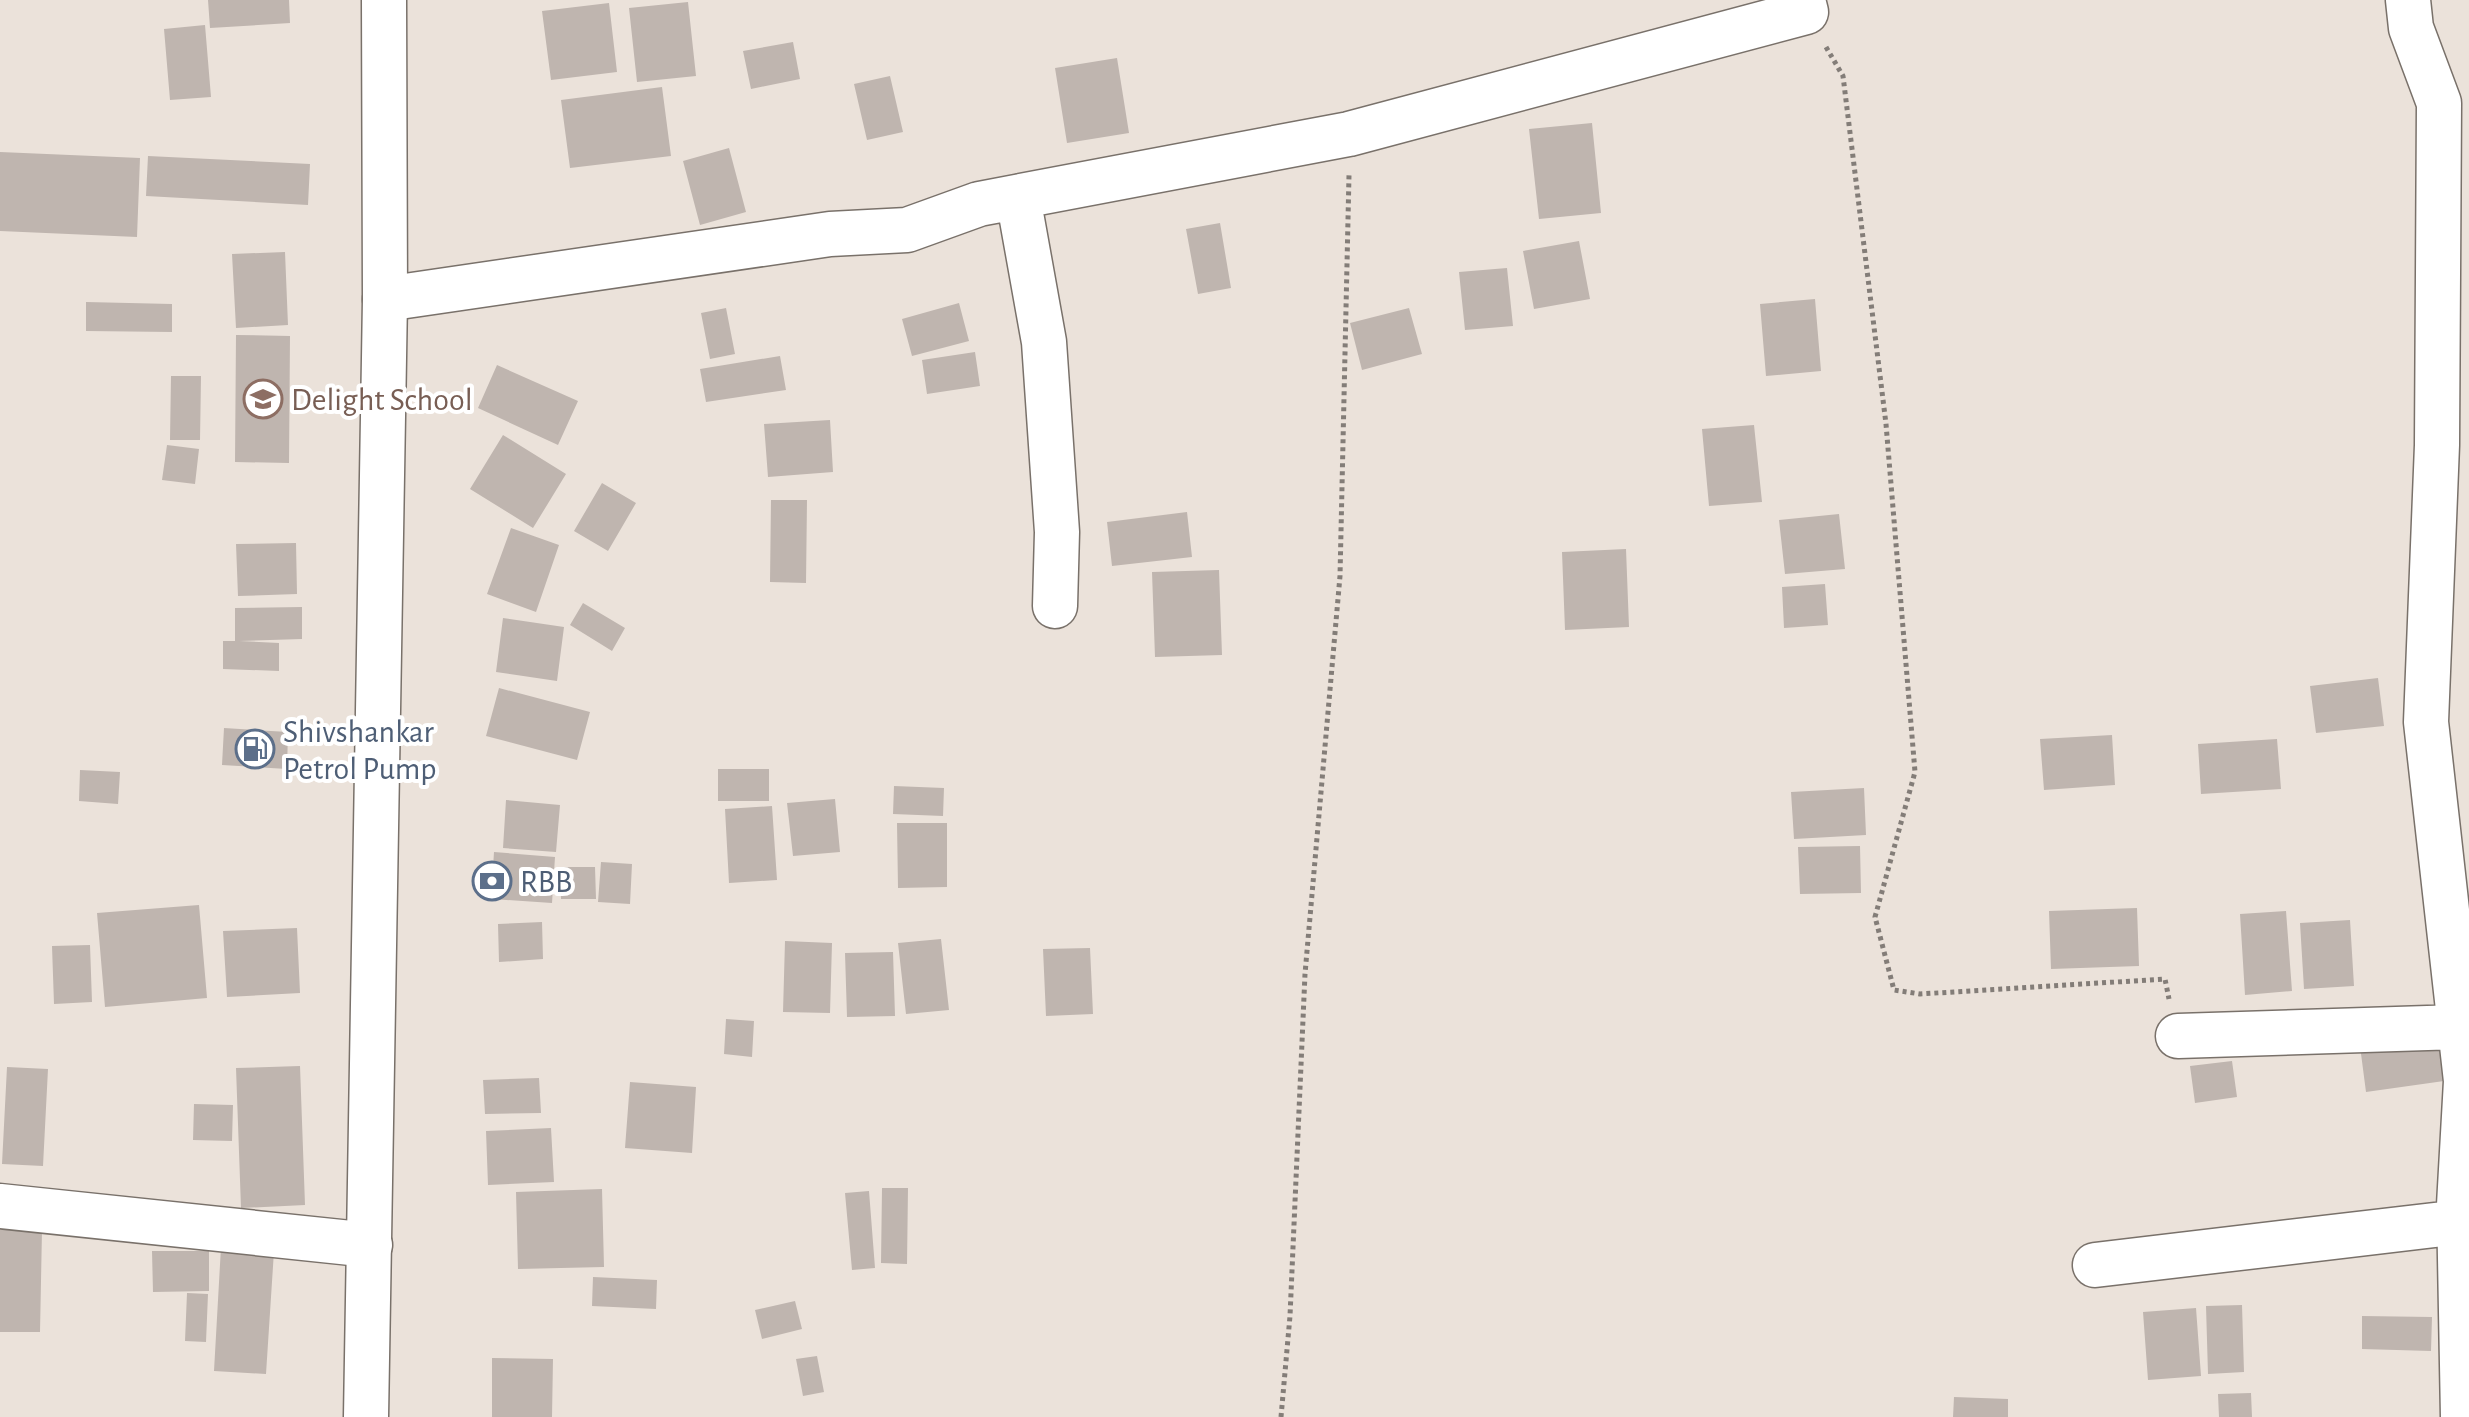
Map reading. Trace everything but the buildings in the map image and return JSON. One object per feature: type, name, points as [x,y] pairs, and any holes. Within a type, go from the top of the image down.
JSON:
[{"type":"street","points":[[366,1417],[385,299],[384,0]]},
{"type":"street","points":[[2408,0],[2411,28],[2439,103],[2437,445],[2426,722],[2467,1080],[2463,1210],[2463,1417]]},
{"type":"street","points":[[385,299],[830,234],[907,230],[979,204],[1349,134],[1804,6]]},
{"type":"street","points":[[1018,197],[1044,342],[1057,532],[1055,606]]},
{"type":"street","points":[[2178,1036],[2459,1027]]},
{"type":"street","points":[[0,1206],[370,1245]]},
{"type":"street","points":[[2095,1265],[2463,1210]]},
{"type":"path","points":[[1804,6],[1843,76],[1886,424],[1915,772],[1875,917],[1894,990],[1920,994],[2165,979],[2178,1036]]},
{"type":"path","points":[[1281,1417],[1290,1316],[1305,974],[1340,576],[1349,134]]},
{"type":"place","name":"Delight School","points":[[263,399]]},
{"type":"place","name":"Shivshankar Petrol Pump","points":[[255,749]]},
{"type":"place","name":"RBB","points":[[492,881]]}]
